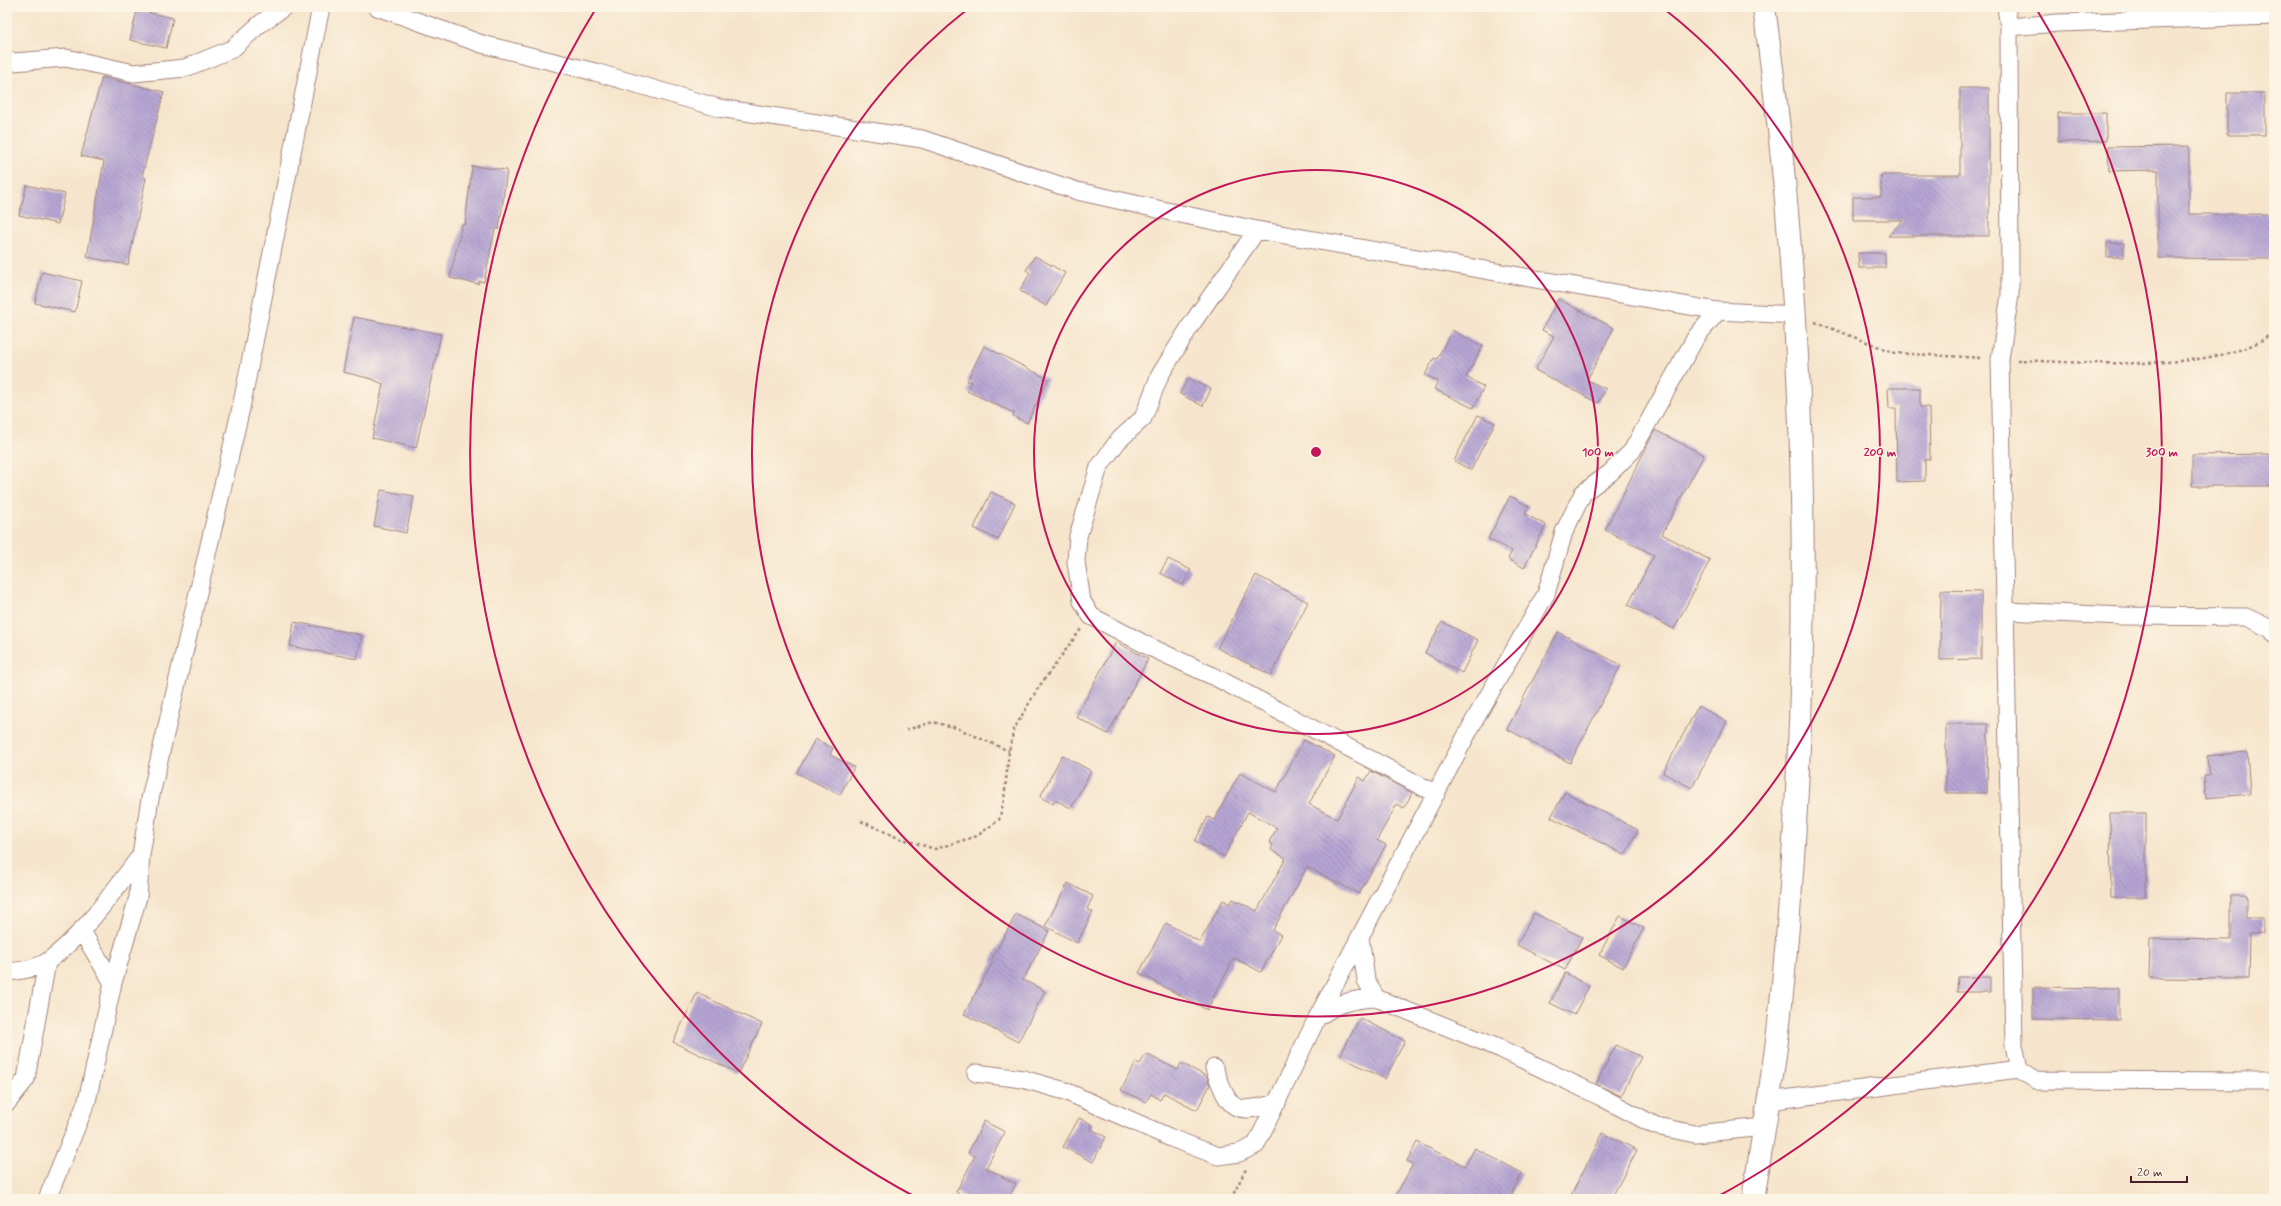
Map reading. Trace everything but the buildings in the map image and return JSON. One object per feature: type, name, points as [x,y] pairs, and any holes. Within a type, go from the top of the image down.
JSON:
[{"type":"main road","points":[[1753,1199],[1778,1034],[1788,925],[1803,673],[1803,554],[1796,315],[1781,138],[1764,7]]},
{"type":"street","points":[[7,60],[13,62],[66,58],[134,73],[185,68],[232,49],[260,24],[284,7]]},
{"type":"street","points":[[47,1199],[87,1101],[113,983],[138,897],[141,855],[150,799],[241,408],[321,7]]},
{"type":"street","points":[[377,7],[482,44],[595,72],[719,108],[922,138],[1077,191],[1257,230],[1718,311],[1796,315]]},
{"type":"street","points":[[2006,7],[2009,27],[2010,295],[2000,360],[2014,1045],[2019,1069]]},
{"type":"street","points":[[2009,27],[2058,23],[2274,16]]},
{"type":"street","points":[[1257,230],[1191,325],[1160,375],[1143,418],[1118,441],[1099,467],[1078,536],[1076,562],[1082,600],[1091,616],[1217,678],[1436,794]]},
{"type":"street","points":[[976,1073],[1023,1079],[1065,1091],[1171,1138],[1218,1156],[1239,1153],[1256,1145],[1317,1018],[1436,794],[1546,594],[1564,532],[1583,493],[1610,473],[1632,451],[1696,337],[1718,311]]},
{"type":"street","points":[[2005,611],[2124,616],[2246,617],[2271,629],[2274,633]]},
{"type":"street","points":[[7,972],[17,971],[47,962],[81,930],[141,855]]},
{"type":"street","points":[[81,930],[113,983]]},
{"type":"street","points":[[1360,937],[1366,980],[1376,998]]},
{"type":"street","points":[[7,1102],[26,1079],[47,962]]},
{"type":"street","points":[[1317,1018],[1334,1006],[1355,999],[1376,998],[1502,1049],[1601,1097],[1656,1126],[1695,1134],[1764,1127]]},
{"type":"street","points":[[1214,1068],[1232,1106],[1241,1109],[1255,1109],[1277,1103]]},
{"type":"street","points":[[1768,1101],[2019,1069],[2036,1080],[2274,1081]]},
{"type":"path","points":[[1796,315],[1895,353],[2000,360],[2122,363],[2215,356],[2258,342],[2274,331]]},
{"type":"path","points":[[861,821],[896,837],[935,849],[977,836],[999,820],[1004,800],[1008,752],[1014,730],[1038,688],[1091,616]]},
{"type":"path","points":[[906,730],[933,722],[956,728],[1008,752]]},
{"type":"path","points":[[1231,1199],[1241,1183],[1256,1145]]}]
